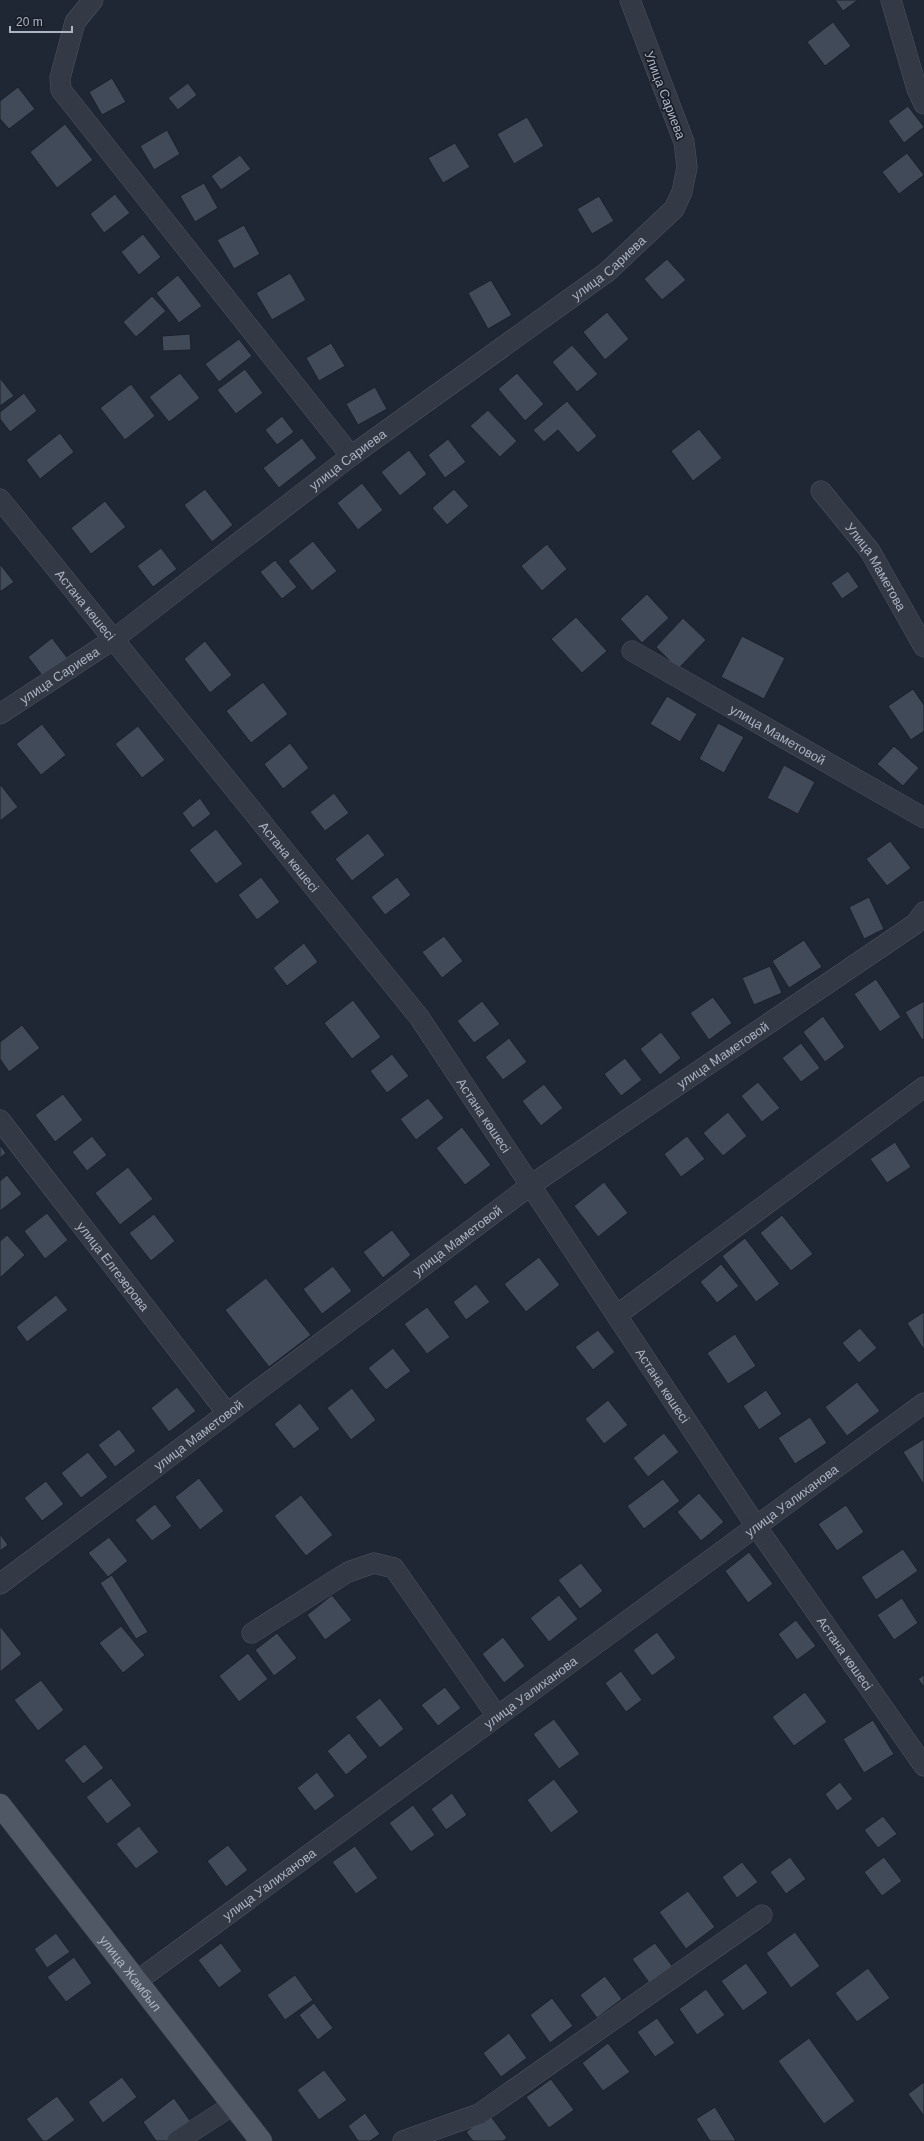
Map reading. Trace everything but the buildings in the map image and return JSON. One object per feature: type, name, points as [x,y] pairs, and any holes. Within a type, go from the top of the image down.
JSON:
[{"type":"main road","name":"улица Жамбыл","points":[[0,1805],[261,2141]]},
{"type":"street","points":[[93,0],[75,22],[60,78],[61,90],[351,456]]},
{"type":"street","name":"Улица Сариева","points":[[630,0],[684,142],[687,167],[682,192]]},
{"type":"street","points":[[891,0],[917,89],[924,104]]},
{"type":"street","name":"улица Сариева","points":[[0,714],[114,639],[351,456],[607,272],[674,209],[682,192]]},
{"type":"street","name":"Улица Маметова","points":[[821,491],[870,551],[924,647]]},
{"type":"street","name":"Астана көшесі","points":[[0,499],[419,1016],[756,1526],[924,1766]]},
{"type":"street","name":"улица Маметовой","points":[[632,651],[924,818]]},
{"type":"street","name":"улица Маметовой","points":[[0,1584],[530,1185],[915,924],[924,912]]},
{"type":"street","points":[[617,1315],[924,1086]]},
{"type":"street","name":"улица Елгезерова","points":[[0,1120],[226,1413]]},
{"type":"street","name":"улица Уалиханова","points":[[137,1982],[924,1403]]},
{"type":"street","points":[[252,1633],[348,1572],[374,1563],[394,1568],[497,1716]]},
{"type":"street","points":[[403,2141],[479,2114],[762,1915]]},
{"type":"street","points":[[177,2141],[233,2104]]}]
